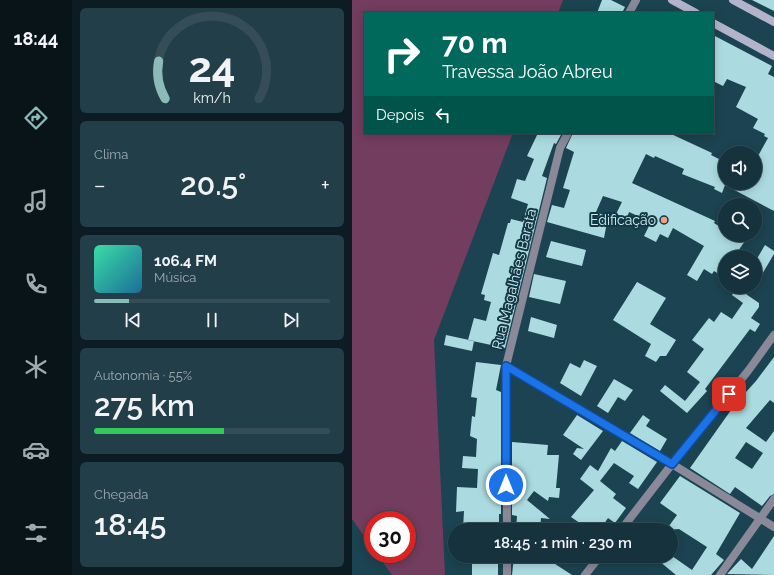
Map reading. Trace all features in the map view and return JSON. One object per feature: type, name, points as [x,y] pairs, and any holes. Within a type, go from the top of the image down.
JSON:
[{"type":"street","points":[[630,12],[636,0]]},
{"type":"street","points":[[672,0],[694,12]]},
{"type":"street","points":[[733,0],[774,22]]},
{"type":"street","points":[[714,23],[774,56]]},
{"type":"street","name":"Rua Magalhães Barata","points":[[507,523],[506,366],[560,148],[567,134]]},
{"type":"street","points":[[627,523],[672,464],[748,371],[774,335]]},
{"type":"street","points":[[506,366],[672,464],[774,528]]},
{"type":"street","points":[[720,575],[774,498]]},
{"type":"street","points":[[507,563],[507,575]]},
{"type":"street","points":[[585,575],[594,563]]},
{"type":"shaded area","points":[[352,0],[563,0],[558,12],[364,12],[364,134],[513,134],[434,340],[445,575],[392,575],[383,563],[416,563],[416,511],[364,511],[364,536],[352,519]]},
{"type":"building","points":[[602,0],[611,0],[625,7],[622,12],[597,12]]},
{"type":"building","points":[[752,0],[774,0],[774,11]]},
{"type":"building","points":[[714,36],[772,66],[768,74],[774,77],[774,211],[762,205],[762,198],[750,198],[734,190],[762,190],[762,149],[768,138],[764,136],[765,134],[753,128],[758,119],[736,107],[746,87],[727,79],[723,86],[714,82]]},
{"type":"building","points":[[538,134],[561,134],[556,144],[554,143],[542,176],[547,178],[505,348],[468,340],[474,318],[486,321],[491,302],[484,300],[485,295],[481,294],[493,253],[499,255],[508,223],[510,223],[511,219],[523,222],[528,204],[511,198],[517,179],[525,181],[534,159],[527,156]]},
{"type":"building","points":[[573,134],[671,134],[712,153],[711,155],[718,158],[718,190],[723,190],[722,193],[714,189],[715,187],[682,174],[684,169],[655,156],[654,158],[646,154],[632,183],[715,221],[714,223],[718,226],[718,242],[744,242],[739,250],[718,250],[718,274],[714,271],[712,274],[704,269],[697,281],[687,275],[704,246],[673,228],[668,238],[660,234],[656,242],[644,236],[651,222],[629,212],[627,218],[616,214],[622,202],[603,196],[596,212],[608,217],[604,238],[547,222],[552,205],[564,208],[570,190],[563,188],[574,152],[566,148]]},
{"type":"building","points":[[551,241],[586,250],[582,266],[546,257]]},
{"type":"building","points":[[765,245],[774,251],[774,254],[762,274],[762,250]]},
{"type":"building","points":[[534,274],[566,281],[560,304],[529,297]]},
{"type":"building","points":[[637,282],[666,298],[650,324],[676,340],[666,356],[660,356],[656,362],[645,356],[651,344],[613,320]]},
{"type":"building","points":[[746,294],[759,303],[759,307],[751,318],[760,324],[755,332],[750,329],[705,389],[707,391],[687,413],[660,391],[665,385],[685,401],[700,382],[687,372],[704,349],[692,340],[709,318],[714,322],[721,312],[732,319],[743,303],[732,295]]},
{"type":"building","points":[[531,317],[557,325],[554,338],[528,331]]},
{"type":"building","points":[[446,335],[474,341],[472,351],[444,345]]},
{"type":"building","points":[[774,357],[774,403],[770,400],[746,428],[766,442],[774,431],[774,494],[770,496],[762,506],[735,487],[730,494],[690,468],[736,403],[756,381]],"holes":[[[746,442],[763,453],[752,469],[735,458]]]},
{"type":"building","points":[[584,360],[597,366],[581,396],[560,383],[570,363],[580,368]]},
{"type":"building","points":[[476,362],[501,365],[496,390],[501,392],[501,514],[499,514],[499,523],[463,523],[464,511],[456,512],[457,487],[477,488],[478,469],[462,468],[463,456],[476,457],[477,439],[470,436],[472,416],[475,417],[477,398],[471,397]]},
{"type":"building","points":[[614,379],[633,390],[625,401],[618,397],[608,413],[597,406]]},
{"type":"building","points":[[577,415],[603,431],[581,460],[573,454],[577,448],[584,449],[563,435]]},
{"type":"building","points":[[643,415],[650,420],[646,426],[667,439],[660,451],[630,433]]},
{"type":"building","points":[[622,441],[657,462],[638,489],[629,483],[634,476],[614,463],[600,481],[616,494],[613,498],[626,508],[615,523],[608,518],[605,523],[580,523],[571,517],[594,490],[580,479],[590,465],[598,471],[611,448],[615,451]]},
{"type":"building","points":[[512,442],[548,445],[547,455],[559,455],[556,488],[560,488],[559,498],[549,497],[548,501],[534,491],[527,500],[550,519],[541,518],[541,523],[516,523],[517,516],[512,515]]},
{"type":"building","points":[[680,476],[740,513],[716,554],[724,560],[711,575],[676,575],[661,563],[678,563],[678,560],[692,570],[707,547],[678,529],[678,523],[671,523],[677,515],[660,503]]},
{"type":"building","points":[[774,536],[774,575],[727,574],[741,559],[752,569]]},
{"type":"building","points":[[472,563],[498,563],[498,575],[472,575]]},
{"type":"building","points":[[513,563],[554,563],[572,575],[512,575]]},
{"type":"place","name":"Edificação","points":[[664,220]]},
{"type":"route","points":[[506,485],[506,366],[672,464],[729,394]]}]
